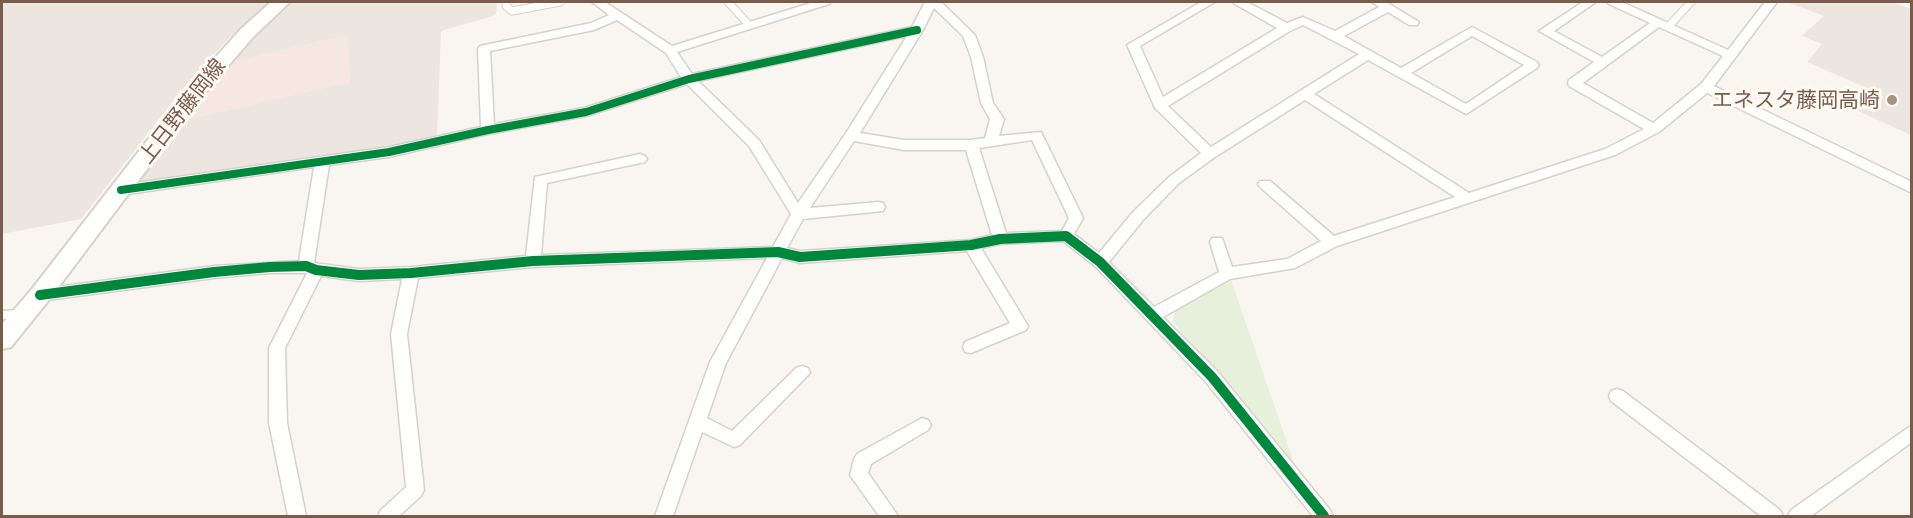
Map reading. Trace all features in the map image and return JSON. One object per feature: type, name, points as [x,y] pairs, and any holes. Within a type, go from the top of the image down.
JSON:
[{"type":"main road","name":"上日野藤岡線","points":[[2,340],[40,295],[167,127],[216,67],[247,33],[281,2]]},
{"type":"street","points":[[598,2],[670,50],[689,79],[754,143],[798,214]]},
{"type":"street","points":[[670,50],[819,2]]},
{"type":"street","points":[[664,516],[718,362],[798,214],[851,136],[933,2],[969,35],[977,57],[987,103],[997,119],[996,129],[990,142]]},
{"type":"street","points":[[1209,2],[1133,45],[1160,105],[1210,154]]},
{"type":"street","points":[[1239,2],[1286,28]]},
{"type":"street","points":[[1590,2],[1545,31],[1604,62]]},
{"type":"street","points":[[1612,2],[1731,55]]},
{"type":"street","points":[[1153,315],[1227,274],[1290,264],[1332,242],[1610,152],[1654,129],[1706,87],[1771,2]]},
{"type":"street","points":[[1335,36],[1383,4],[1413,22]]},
{"type":"street","points":[[488,130],[484,49],[594,26],[617,16]]},
{"type":"street","points":[[1160,105],[1286,28],[1303,21],[1368,54],[1466,110],[1533,64],[1472,32],[1402,73]]},
{"type":"street","points":[[1654,129],[1574,84],[1604,62],[1664,25]]},
{"type":"street","points":[[121,190],[389,152],[488,130],[586,112],[689,79],[917,30]]},
{"type":"street","points":[[1100,262],[1138,216],[1174,180],[1210,154],[1368,54]]},
{"type":"street","points":[[1706,87],[1911,188]]},
{"type":"street","points":[[1306,95],[1467,198]]},
{"type":"street","points":[[851,136],[904,145],[971,145],[1036,135],[1076,218],[1066,236]]},
{"type":"street","points":[[971,145],[1000,239]]},
{"type":"street","points":[[532,261],[540,180],[640,159]]},
{"type":"street","points":[[297,516],[278,423],[277,348],[311,268],[322,163]]},
{"type":"street","points":[[1266,184],[1332,242]]},
{"type":"street","points":[[798,214],[878,207]]},
{"type":"street","points":[[40,295],[214,272],[311,268],[359,275],[411,273],[532,261],[778,252],[800,257],[971,245],[1000,239],[1066,236],[1100,262],[1212,377],[1324,516]]},
{"type":"street","points":[[1217,242],[1227,274]]},
{"type":"street","points":[[971,245],[1020,326],[971,347]]},
{"type":"street","points":[[387,516],[415,490],[399,334],[411,273]]},
{"type":"street","points":[[697,421],[734,440],[802,373]]},
{"type":"street","points":[[1617,396],[1774,516]]},
{"type":"street","points":[[889,516],[859,475],[863,459],[922,425]]},
{"type":"street","points":[[1797,516],[1911,432]]},
{"type":"lane","points":[[506,2],[506,6],[512,11],[560,2]]},
{"type":"lane","points":[[728,2],[749,25]]},
{"type":"lane","points":[[1664,25],[1691,2]]},
{"type":"lane","points":[[2,315],[23,314]]},
{"type":"shaded area","points":[[2,2],[269,2],[227,40],[182,90],[81,219],[2,234]]},
{"type":"shaded area","points":[[294,2],[497,2],[496,15],[441,31],[437,137],[382,148],[137,183],[184,120],[350,82],[347,35],[231,62],[247,43]]},
{"type":"shaded area","points":[[1787,2],[1891,2],[1911,9],[1911,135],[1849,107],[1865,87],[1807,62],[1822,44],[1802,36],[1824,16]]},
{"type":"shaded area","points":[[347,35],[350,82],[184,120],[231,62]]},
{"type":"green space","points":[[1231,280],[1295,466],[1173,322],[1175,311]]},
{"type":"cycle path","points":[[121,190],[389,152],[488,130],[586,112],[689,79],[917,30]]},
{"type":"cycle path","points":[[40,295],[214,272],[270,267],[306,266],[316,270],[359,275],[411,273],[533,261],[778,252],[800,257],[971,245],[1000,239],[1066,236],[1100,262],[1212,377],[1324,516]]},
{"type":"place","name":"エネスタ藤岡高崎","points":[[1892,100]]}]
